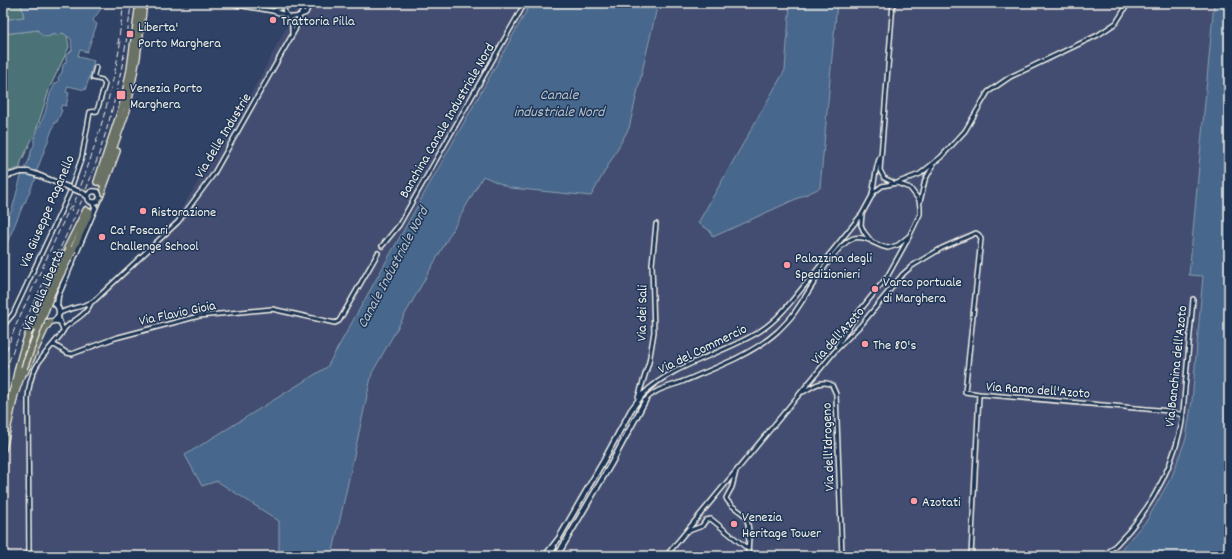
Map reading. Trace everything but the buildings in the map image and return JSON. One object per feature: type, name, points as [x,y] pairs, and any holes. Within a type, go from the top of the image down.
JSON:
[{"type":"highway","points":[[127,110],[99,183],[122,107],[130,70],[139,3]]},
{"type":"highway","points":[[99,199],[122,132],[137,57],[144,3]]},
{"type":"highway","points":[[47,303],[47,290],[72,235],[91,210]]},
{"type":"highway","name":"Via della Libertà","points":[[3,427],[22,368],[52,292],[71,249],[91,210]]},
{"type":"highway","points":[[17,383],[19,363],[25,343],[39,313]]},
{"type":"highway","points":[[17,383],[46,327],[52,321]]},
{"type":"highway","name":"Via della Libertà","points":[[3,449],[17,383]]},
{"type":"street","points":[[224,3],[273,11],[296,17],[300,15],[303,9],[300,4],[306,3]]},
{"type":"street","name":"Via delle Industrie","points":[[29,556],[28,388],[35,367],[63,330],[88,309],[91,303],[122,276],[178,222],[213,175],[296,27],[300,15],[306,12],[310,3]]},
{"type":"street","name":"Banchina Canale Industriale Nord","points":[[382,246],[399,225],[525,3]]},
{"type":"street","points":[[893,3],[880,170],[883,177],[888,181],[907,186],[913,191],[920,204]]},
{"type":"street","points":[[909,236],[898,246],[892,248],[881,246],[870,240],[866,235],[862,228],[862,214],[871,197],[877,190],[882,186],[896,183],[920,174],[933,165],[965,131],[988,92],[1010,77],[1098,35],[1116,23],[1126,7],[1126,3]]},
{"type":"street","points":[[273,11],[286,4]]},
{"type":"street","points":[[286,4],[284,10],[292,28],[291,36]]},
{"type":"street","name":"Via Giuseppe Paganello","points":[[3,326],[13,314],[69,194],[82,157],[90,112],[97,111],[104,84],[102,80],[93,78],[96,67]]},
{"type":"street","points":[[871,197],[878,162],[881,155]]},
{"type":"street","points":[[835,351],[852,322],[887,277],[918,219],[925,180],[933,165]]},
{"type":"street","points":[[3,177],[21,172],[28,172],[89,195]]},
{"type":"street","points":[[89,195],[92,191],[99,193],[99,199],[93,202],[91,210]]},
{"type":"street","points":[[89,195],[90,200],[93,202]]},
{"type":"street","name":"Via della Libertà","points":[[58,307],[58,296],[91,210],[99,199]]},
{"type":"street","name":"Via del Commercio","points":[[545,556],[559,538],[631,410],[643,394],[651,386],[668,375],[747,338],[770,323],[790,303],[862,214]]},
{"type":"street","name":"Via dei Sali","points":[[638,400],[649,362],[653,338],[652,259],[656,224]]},
{"type":"street","name":"Via dell'Azoto","points":[[666,556],[835,351],[861,324],[903,274],[912,266],[942,248],[976,233],[980,235],[981,239],[966,392],[980,394]]},
{"type":"street","name":"Via del Commercio","points":[[556,556],[578,522],[645,401],[658,390],[683,381],[744,354],[767,340],[793,315],[836,252],[854,238],[870,240]]},
{"type":"street","name":"Via Flavio Gioia","points":[[53,344],[67,353],[72,354],[115,338],[200,316],[272,309],[335,323],[339,321],[378,253]]},
{"type":"street","name":"Via della Libertà","points":[[47,303],[56,299],[58,296]]},
{"type":"street","name":"Via Banchina dell'Azoto","points":[[1104,556],[1126,536],[1142,515],[1152,499],[1170,463],[1177,440],[1182,415],[1193,300]]},
{"type":"street","points":[[60,322],[41,319],[39,313],[40,308],[47,303],[54,303],[65,311]]},
{"type":"street","name":"Via delle Industrie","points":[[58,315],[65,311],[91,303]]},
{"type":"street","points":[[58,307],[58,315],[63,330]]},
{"type":"street","points":[[52,321],[58,315]]},
{"type":"street","name":"Via dell'Idrogeno","points":[[801,393],[820,383],[832,385],[835,390],[842,556]]},
{"type":"street","name":"Via Ramo dell'Azoto","points":[[971,556],[980,394],[1169,411],[1182,415]]},
{"type":"street","points":[[737,469],[732,487],[726,498],[728,502],[746,519],[748,526],[748,556]]},
{"type":"street","points":[[685,533],[702,526],[706,520],[711,519],[748,549]]},
{"type":"street","points":[[549,556],[559,538]]},
{"type":"shaded area","points":[[299,3],[531,3],[327,367],[185,455],[217,481],[279,521],[279,556],[30,556],[29,394],[33,374],[41,360],[54,345],[98,301],[176,218],[257,83]]},
{"type":"shaded area","points":[[658,3],[790,3],[785,70],[698,223],[709,230],[820,188],[837,3],[1214,3],[1189,275],[1203,276],[1192,401],[1186,438],[1172,476],[1147,520],[1118,554],[1115,556],[332,556],[372,373],[483,176],[510,188],[629,128]]},
{"type":"shaded area","points":[[3,396],[26,403],[27,556],[3,556]]},
{"type":"green space","points":[[3,3],[21,3],[24,17],[3,20]]},
{"type":"green space","points":[[38,30],[51,36],[53,34],[57,35],[63,33],[67,35],[69,47],[50,87],[36,131],[21,162],[20,168],[3,173],[3,34]]},
{"type":"water","points":[[21,3],[34,3],[35,7],[64,3],[105,3],[93,20],[97,24],[87,52],[80,50],[78,55],[79,57],[94,61],[85,90],[68,86],[66,92],[69,93],[66,106],[62,105],[60,109],[62,110],[57,122],[55,122],[37,170],[35,181],[24,203],[4,250],[3,256],[3,227],[12,210],[21,176],[34,146],[34,139],[45,113],[50,94],[55,84],[59,81],[58,78],[62,72],[63,65],[66,62],[66,56],[72,50],[71,39],[63,33],[57,35],[53,34],[46,37],[38,30],[3,34],[3,20],[24,17]]},
{"type":"water","name":"Canale industriale Nord","points":[[531,3],[658,3],[629,128],[591,196],[510,188],[483,176],[372,373],[332,556],[279,556],[279,521],[217,481],[202,486],[185,455],[327,367]]},
{"type":"water","points":[[790,3],[837,3],[820,188],[713,237],[709,230],[698,223],[785,70]]},
{"type":"water","points":[[1214,3],[1229,3],[1229,556],[1115,556],[1147,520],[1172,476],[1186,438],[1192,401],[1203,276],[1189,275]]},
{"type":"tunnel","points":[[86,210],[97,182]]},
{"type":"tunnel","points":[[90,212],[101,183]]},
{"type":"railway","points":[[118,44],[124,3]]},
{"type":"railway","points":[[3,379],[18,337],[86,190],[104,138],[112,111],[124,58],[131,3]]},
{"type":"railway","points":[[71,211],[101,126],[121,39]]},
{"type":"railway","points":[[3,359],[16,325],[71,205]]},
{"type":"place","name":"Trattoria Pilla","points":[[273,20]]},
{"type":"place","name":"Liberta' Porto Marghera","points":[[130,34]]},
{"type":"place","name":"Venezia Porto Marghera","points":[[121,95]]},
{"type":"place","name":"Ristorazione","points":[[143,211]]},
{"type":"place","name":"Ca' Foscari Challenge School","points":[[102,237]]},
{"type":"place","name":"Palazzina degli Spedizionieri","points":[[787,265]]},
{"type":"place","name":"Varco portuale di Marghera","points":[[875,289]]},
{"type":"place","name":"The 80's","points":[[865,344]]},
{"type":"place","name":"Azotati","points":[[914,501]]},
{"type":"place","name":"Venezia Heritage Tower","points":[[734,524]]},
{"type":"water label","name":"Canale Industriale Nord","points":[[392,267]]}]
